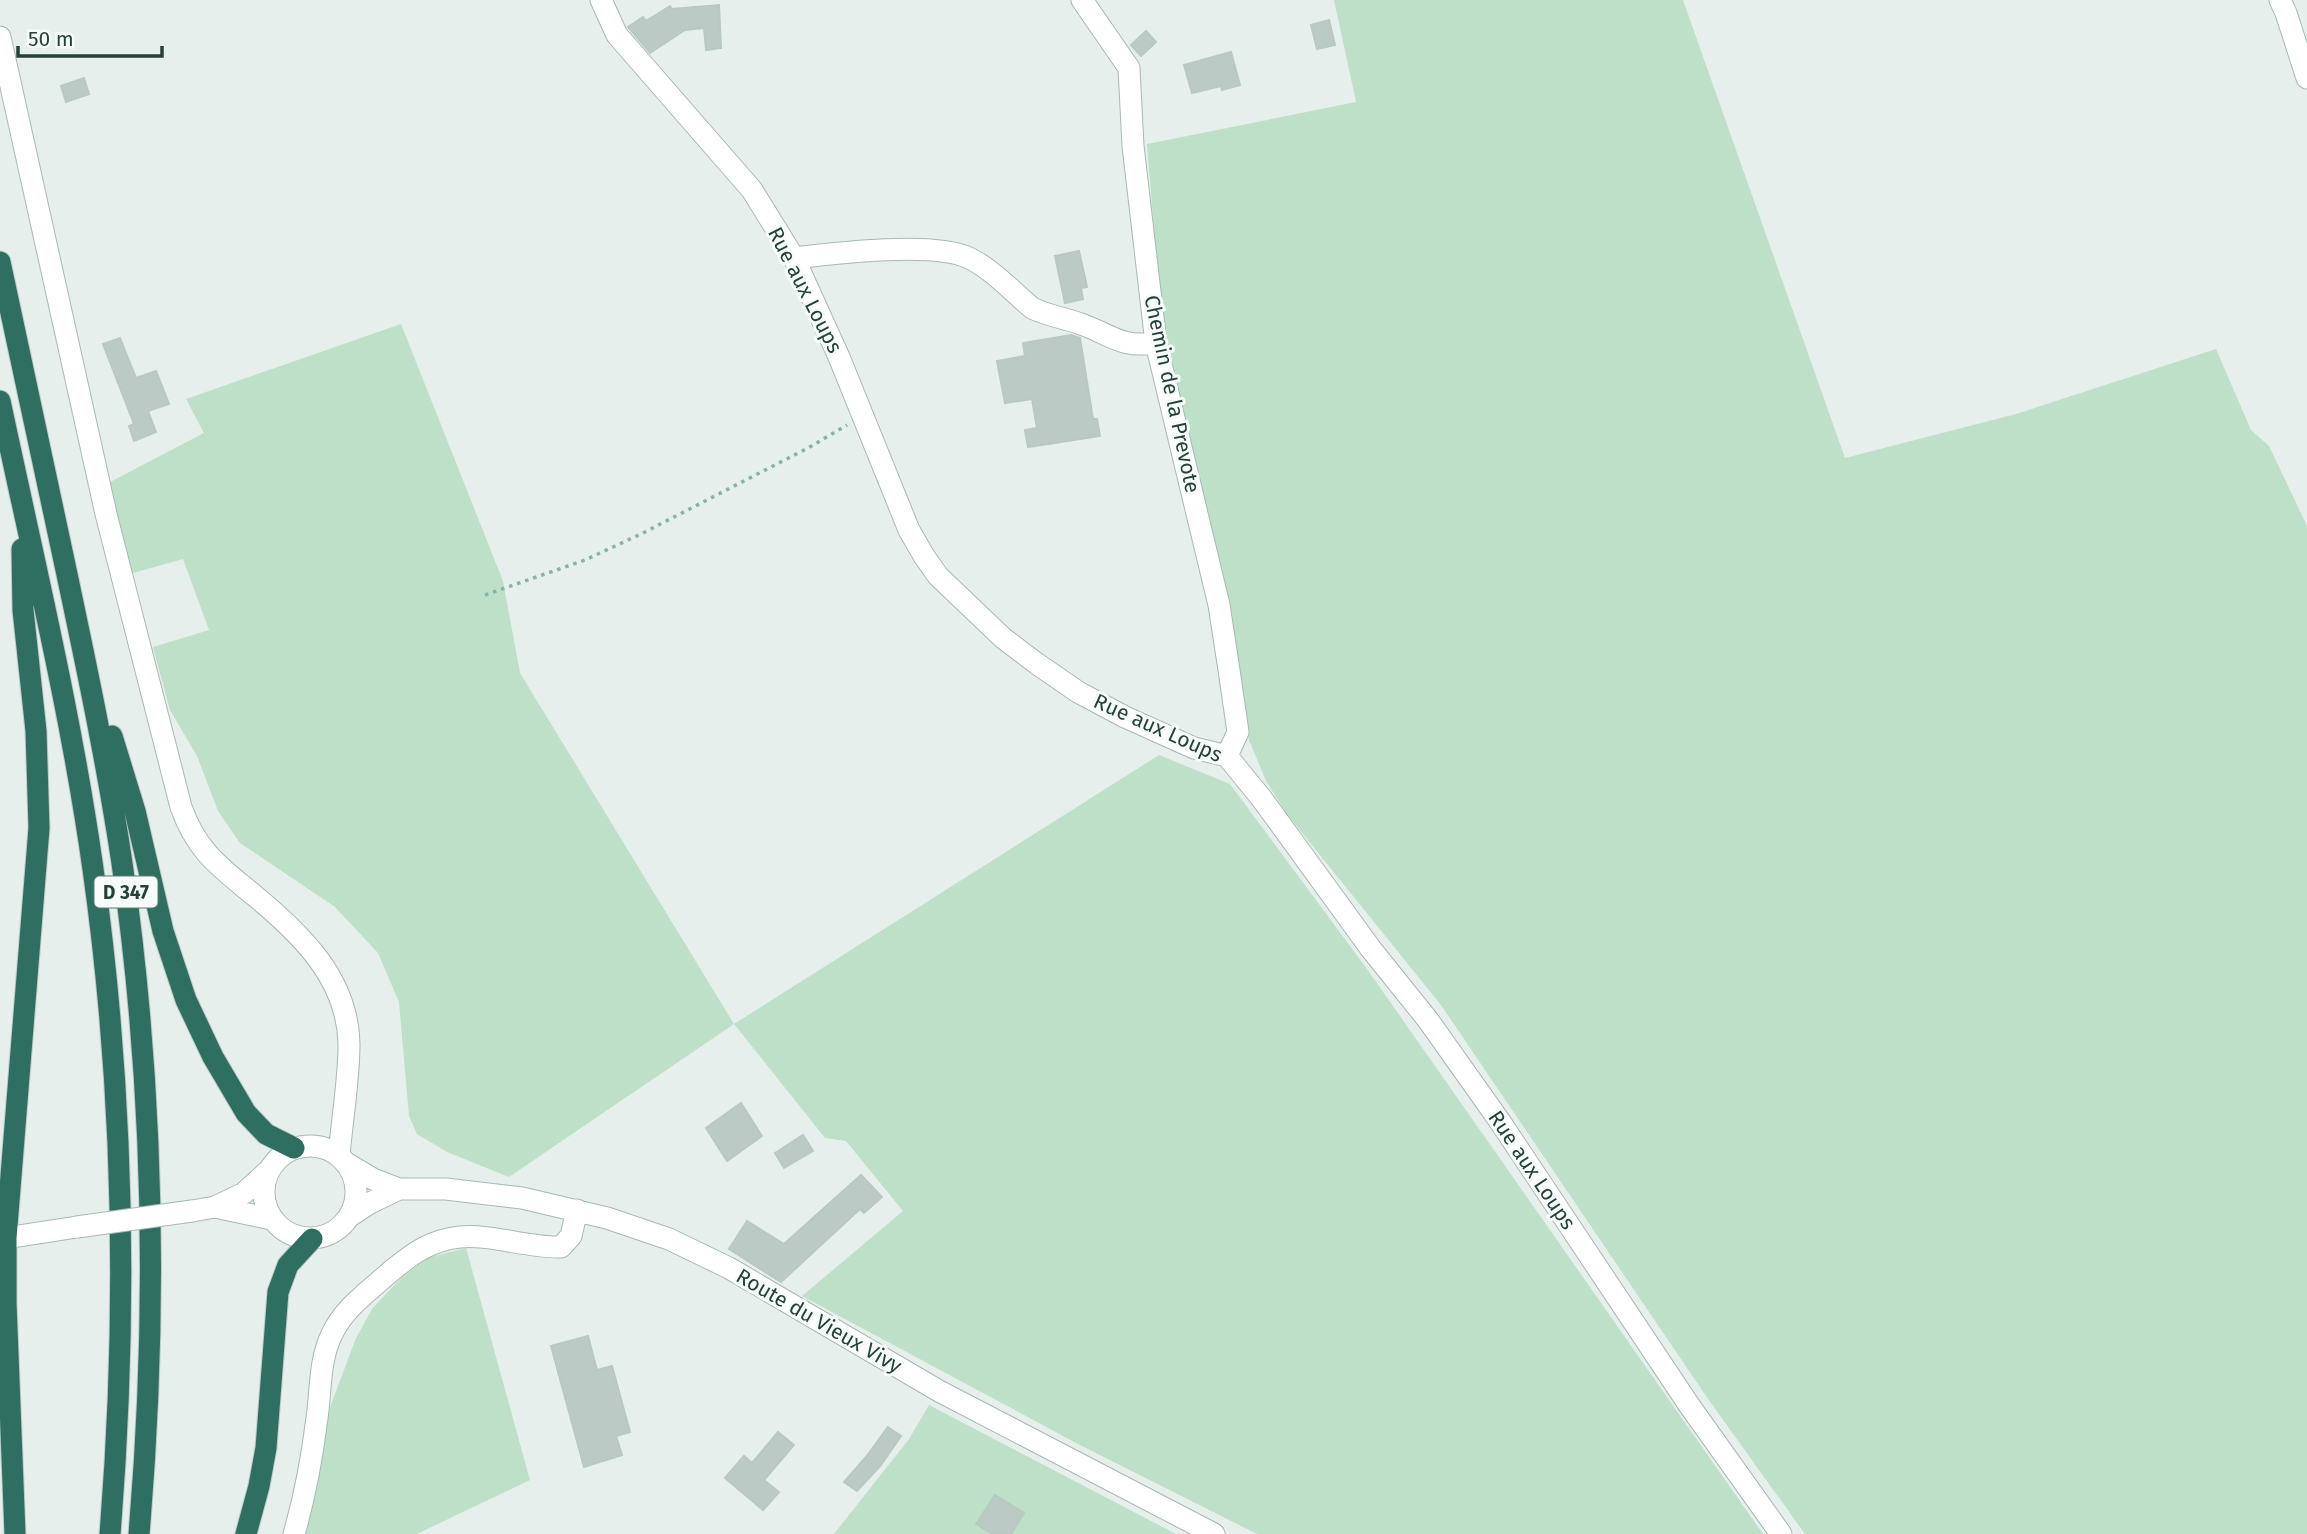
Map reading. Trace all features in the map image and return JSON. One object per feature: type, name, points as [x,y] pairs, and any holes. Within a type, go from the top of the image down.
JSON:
[{"type":"highway","name":"D 347","points":[[0,262],[99,729],[122,863],[141,1037],[149,1184],[148,1409],[139,1534]]},
{"type":"highway","name":"D 347","points":[[0,401],[82,794],[103,941],[117,1118],[122,1259],[119,1395],[110,1534]]},
{"type":"highway","points":[[15,1534],[3,1239],[39,828],[36,731],[23,610],[21,501]]},
{"type":"highway","points":[[79,634],[135,811],[163,931],[186,1000],[213,1057],[254,1124],[266,1134],[303,1147]]},
{"type":"highway","points":[[246,1534],[266,1448],[278,1292],[288,1265],[312,1239]]},
{"type":"street","name":"Rue aux Loups","points":[[601,0],[617,34],[752,190],[794,258],[816,303],[909,530],[939,576],[1003,638],[1078,692],[1194,748],[1227,756],[1452,1054],[1689,1405],[1780,1534]]},
{"type":"street","name":"Chemin de la Prevote","points":[[1082,0],[1129,68],[1141,221],[1156,343],[1219,606],[1238,732],[1227,756]]},
{"type":"street","points":[[2283,6],[2307,78]]},
{"type":"street","points":[[0,37],[106,514],[181,807],[189,830],[201,849],[300,935],[319,957],[331,978],[344,1013],[349,1040],[343,1103],[343,1159]]},
{"type":"street","points":[[794,258],[906,250],[934,249],[953,252],[971,259],[1032,308],[1043,313],[1081,324],[1127,344],[1156,343]]},
{"type":"street","points":[[215,1208],[244,1192],[268,1171],[279,1157],[303,1147],[343,1103]]},
{"type":"street","points":[[268,1171],[263,1187],[264,1203],[271,1219],[289,1234],[312,1239],[334,1232],[350,1216],[355,1203],[353,1175],[343,1159],[327,1149],[303,1147]]},
{"type":"street","name":"Route du Vieux Vivy","points":[[343,1159],[373,1179],[398,1189],[478,1192],[522,1198],[578,1210],[699,1252],[939,1391],[1213,1534]]},
{"type":"street","name":"Route du Vieux Vivy","points":[[350,1216],[398,1189]]},
{"type":"street","points":[[3,1239],[215,1208],[271,1219]]},
{"type":"street","points":[[294,1534],[310,1468],[324,1359],[331,1335],[342,1317],[358,1299],[419,1249],[439,1240],[463,1237],[561,1247],[571,1236],[578,1210]]},
{"type":"path","points":[[485,595],[585,560],[641,534],[808,448],[863,415]]},
{"type":"green space","points":[[1334,0],[1683,0],[1845,458],[2016,414],[2216,349],[2251,430],[2269,446],[2307,526],[2307,1534],[1805,1534],[1706,1396],[1441,1005],[1286,813],[1266,781],[1249,740],[1228,601],[1161,319],[1147,144],[1356,102]]},
{"type":"green space","points":[[401,324],[503,581],[520,673],[734,1024],[509,1177],[447,1152],[417,1134],[409,1116],[399,1002],[378,953],[335,907],[240,843],[218,811],[197,756],[170,710],[153,647],[209,630],[183,559],[126,575],[110,482],[204,433],[186,399]]},
{"type":"green space","points":[[1159,755],[1230,784],[1367,969],[1763,1534],[1257,1534],[1078,1444],[802,1296],[903,1211],[846,1141],[825,1138],[734,1024]]},
{"type":"green space","points":[[466,1248],[530,1480],[417,1534],[306,1534],[329,1410],[356,1338],[372,1309],[402,1277],[430,1257]]},
{"type":"green space","points":[[929,1405],[1176,1534],[834,1534],[909,1439]]},
{"type":"building","points":[[719,5],[721,48],[706,50],[704,28],[685,30],[650,53],[628,27],[643,17],[646,21],[670,6],[672,9]]},
{"type":"building","points":[[1329,20],[1335,45],[1317,49],[1311,25]]},
{"type":"building","points":[[1146,31],[1156,42],[1141,56],[1131,45]]},
{"type":"building","points":[[1231,52],[1240,85],[1222,90],[1221,86],[1192,93],[1184,65]]},
{"type":"building","points":[[84,78],[89,94],[66,102],[61,86]]},
{"type":"building","points":[[1079,251],[1087,287],[1081,288],[1083,299],[1065,303],[1055,256]]},
{"type":"building","points":[[1071,335],[1080,338],[1093,419],[1097,419],[1100,436],[1028,447],[1025,430],[1037,428],[1032,399],[1005,403],[997,361],[1025,356],[1023,343]]},
{"type":"building","points":[[120,338],[136,378],[156,371],[169,404],[148,411],[156,432],[134,441],[129,426],[134,424],[103,344]]},
{"type":"building","points":[[741,1103],[762,1136],[727,1161],[706,1128]]},
{"type":"building","points":[[803,1135],[813,1151],[784,1168],[775,1153]]},
{"type":"building","points":[[861,1175],[882,1197],[864,1213],[860,1209],[781,1282],[729,1249],[747,1221],[784,1244]]},
{"type":"building","points":[[588,1336],[597,1370],[612,1366],[630,1432],[616,1436],[622,1455],[584,1467],[551,1346]]},
{"type":"building","points":[[888,1427],[901,1436],[881,1465],[857,1491],[844,1482]]},
{"type":"building","points":[[778,1432],[794,1445],[764,1480],[779,1492],[763,1510],[725,1478],[744,1456],[752,1463]]},
{"type":"building","points":[[995,1495],[1024,1513],[1011,1534],[992,1534],[976,1524]]}]
